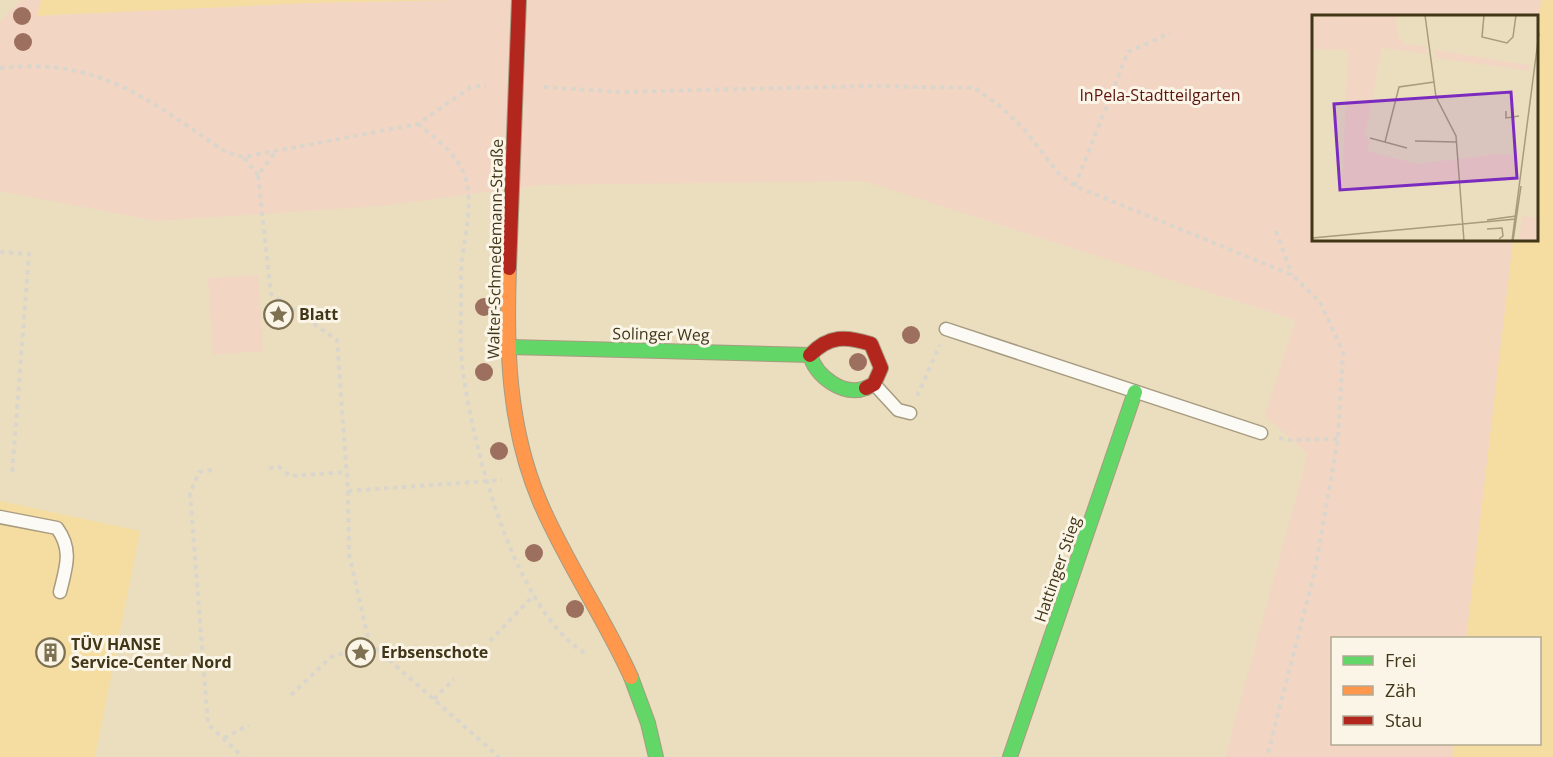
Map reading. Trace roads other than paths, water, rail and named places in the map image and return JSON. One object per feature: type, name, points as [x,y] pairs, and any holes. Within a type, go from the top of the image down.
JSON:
[{"type":"street","name":"Walter-Schmedemann-Straße","points":[[519,0],[507,315],[510,347],[508,364],[514,416],[531,477],[565,554],[634,684],[651,731],[656,757]]},
{"type":"street","points":[[839,338],[871,344],[880,360],[881,369],[874,384],[861,390],[842,387],[824,377],[811,364],[810,355],[824,340],[839,338]]},
{"type":"street","name":"Solinger Weg","points":[[510,347],[810,355]]},
{"type":"street","name":"Hattinger Stieg","points":[[1010,757],[1135,392]]},
{"type":"lane","points":[[946,329],[1261,433]]},
{"type":"lane","points":[[874,384],[898,410],[910,413]]},
{"type":"lane","points":[[0,517],[57,528],[66,541],[67,564],[60,592]]},
{"type":"place","name":"Blatt","points":[[278,314]]},
{"type":"place","name":"Erbsenschote","points":[[360,652]]},
{"type":"place","name":"TÜV HANSE Service-Center Nord","points":[[50,653]]},
{"type":"park label","name":"InPela-Stadtteilgarten","points":[[1160,95]]}]
